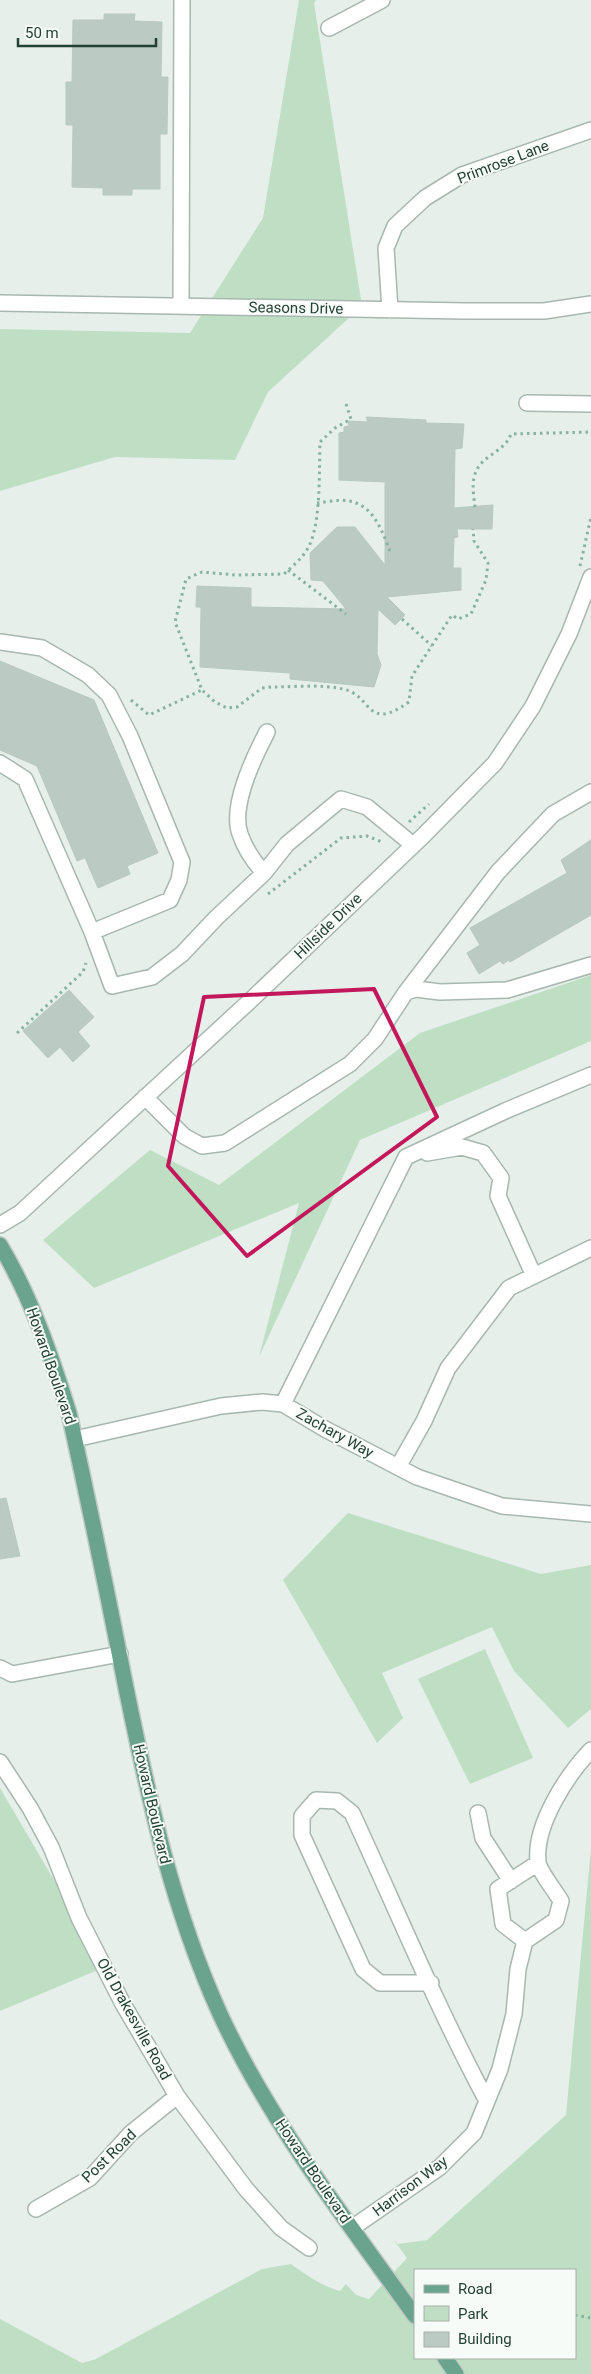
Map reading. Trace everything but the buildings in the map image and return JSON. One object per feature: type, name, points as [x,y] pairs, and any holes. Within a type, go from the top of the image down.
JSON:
[{"type":"main road","name":"Howard Boulevard","points":[[0,1245],[28,1299],[69,1412],[160,1845],[191,1944],[220,2014],[252,2077],[312,2175],[414,2315]]},
{"type":"main road","points":[[446,2359],[456,2374]]},
{"type":"street","points":[[182,0],[182,306]]},
{"type":"street","points":[[329,28],[382,0]]},
{"type":"street","name":"Primrose Lane","points":[[390,310],[386,248],[395,226],[424,198],[462,175],[591,130]]},
{"type":"street","name":"Seasons Drive","points":[[0,303],[544,311],[591,304]]},
{"type":"street","points":[[527,403],[591,404]]},
{"type":"street","name":"Hillside Drive","points":[[0,1226],[20,1213],[145,1097],[413,845],[495,763],[533,706],[569,634],[585,574]]},
{"type":"street","points":[[0,642],[42,648],[88,675],[109,695],[130,736],[182,862],[179,880],[170,900],[92,932]]},
{"type":"street","points":[[264,874],[253,860],[239,833],[237,805],[267,732]]},
{"type":"street","points":[[0,763],[25,779],[92,932],[112,986],[152,977],[182,954],[216,918],[264,874],[287,844],[341,799],[367,807],[413,845]]},
{"type":"street","points":[[145,1097],[184,1136],[202,1146],[225,1143],[350,1064],[375,1039],[406,992],[498,872],[553,814],[591,792]]},
{"type":"street","points":[[406,992],[416,989],[440,992],[507,990],[591,965]]},
{"type":"street","points":[[283,1404],[406,1157],[504,1111],[591,1075]]},
{"type":"street","points":[[406,1157],[462,1146],[483,1153],[501,1178],[498,1196],[534,1276]]},
{"type":"street","points":[[398,1467],[424,1421],[448,1368],[509,1288],[591,1248]]},
{"type":"street","name":"Zachary Way","points":[[75,1439],[221,1406],[262,1402],[283,1404],[325,1429],[417,1477],[502,1506],[591,1514]]},
{"type":"street","points":[[0,1668],[12,1674],[120,1654]]},
{"type":"street","points":[[538,1863],[498,1890],[502,1924],[525,1941],[556,1920],[561,1901],[538,1863],[540,1842],[550,1807],[575,1767],[591,1750]]},
{"type":"street","name":"Old Drakesville Road","points":[[0,1762],[30,1808],[51,1847],[79,1918],[123,2004],[177,2096],[246,2189],[281,2228],[309,2248]]},
{"type":"street","points":[[431,1983],[380,1984],[363,1969],[302,1835],[302,1816],[316,1800],[337,1802],[352,1813],[487,2101]]},
{"type":"street","points":[[478,1813],[483,1838],[511,1881]]},
{"type":"street","name":"Harrison Way","points":[[352,2228],[440,2166],[474,2133],[500,2069],[514,2014],[518,1968],[525,1941]]},
{"type":"street","name":"Post Road","points":[[36,2209],[90,2178],[131,2133],[177,2096]]},
{"type":"path","points":[[346,404],[351,419],[335,428],[320,442],[317,503],[311,542],[304,554],[284,574],[236,576],[202,572],[186,579],[176,622],[202,690],[215,702],[227,708],[237,707],[262,688],[338,688],[353,694],[368,710],[382,714],[392,712],[409,702],[412,676],[452,615],[458,619],[470,614],[486,580],[488,563],[474,541],[474,529]]},
{"type":"path","points":[[475,507],[474,479],[479,464],[508,442],[511,434],[591,432]]},
{"type":"path","points":[[317,503],[349,501],[369,512],[378,523],[391,554]]},
{"type":"path","points":[[585,574],[591,517]]},
{"type":"path","points":[[288,570],[346,614]]},
{"type":"path","points":[[402,619],[432,646]]},
{"type":"path","points":[[149,715],[202,690]]},
{"type":"path","points":[[397,832],[433,801]]},
{"type":"path","points":[[576,2315],[591,2318]]},
{"type":"highlighted area","points":[[374,989],[437,1117],[247,1256],[168,1166],[204,997]]},
{"type":"green space","points":[[299,0],[316,0],[314,3],[362,306],[268,392],[235,460],[115,457],[0,491],[0,329],[190,333],[263,218]]},
{"type":"green space","points":[[591,975],[591,1041],[360,1140],[259,1357],[299,1203],[94,1288],[43,1240],[150,1150],[219,1185],[420,1033]]},
{"type":"green space","points":[[348,1513],[541,1574],[591,1565],[591,1709],[568,1728],[514,1671],[492,1627],[382,1673],[403,1718],[377,1743],[283,1580]]},
{"type":"green space","points":[[485,1649],[533,1758],[470,1784],[418,1679]]},
{"type":"green space","points":[[0,1788],[105,1967],[0,2011]]},
{"type":"green space","points":[[591,1848],[591,2374],[0,2374],[0,2319],[82,2363],[96,2359],[262,2269],[291,2264],[327,2286],[340,2291],[346,2284],[356,2295],[369,2299],[407,2258],[393,2239],[398,2244],[427,2240],[566,2115]]}]
